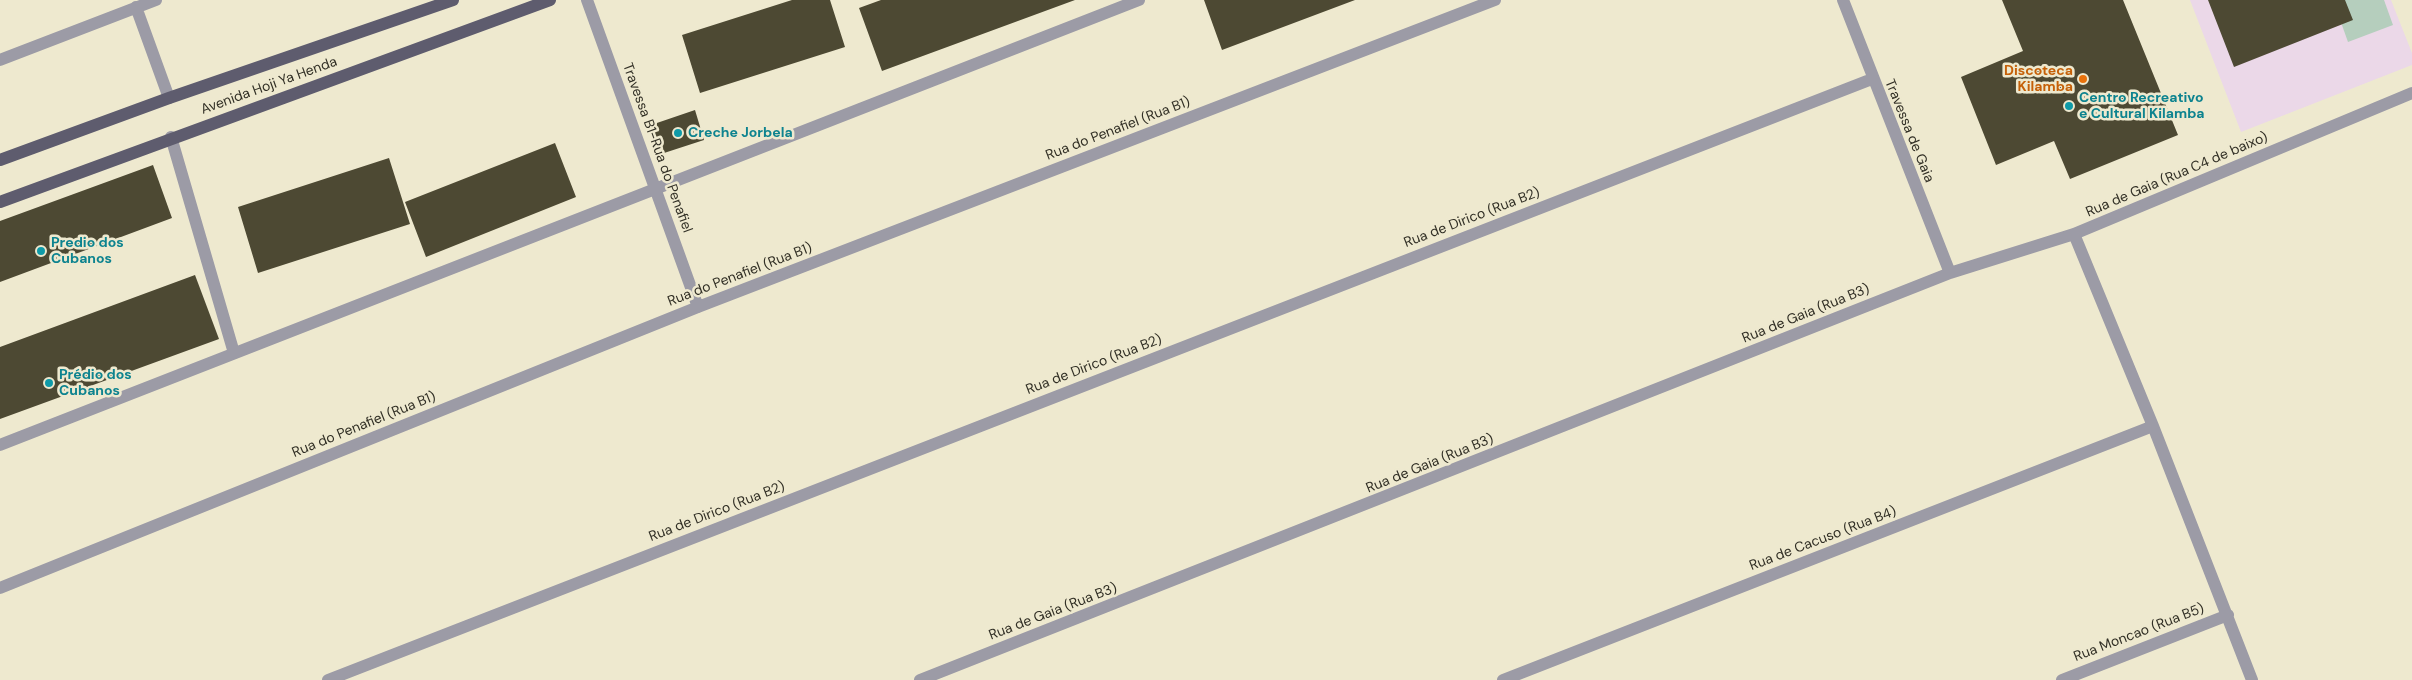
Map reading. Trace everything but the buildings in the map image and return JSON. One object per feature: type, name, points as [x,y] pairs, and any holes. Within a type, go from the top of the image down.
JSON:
[{"type":"main road","name":"Avenida Hoji Ya Henda","points":[[0,160],[169,98],[453,0]]},
{"type":"main road","name":"Avenida Hoji Ya Henda","points":[[0,202],[172,137],[550,0]]},
{"type":"street","points":[[0,60],[156,0]]},
{"type":"street","name":"Travessa B1-Rua do Penafiel","points":[[587,0],[698,307]]},
{"type":"street","points":[[0,445],[1139,0]]},
{"type":"street","name":"Rua do Penafiel (Rua B1)","points":[[0,588],[698,307],[1495,0]]},
{"type":"street","name":"Travessa de Gaia","points":[[1843,0],[1872,79],[1950,273]]},
{"type":"street","points":[[136,7],[169,98]]},
{"type":"street","name":"Rua de Dirico (Rua B2)","points":[[328,680],[1872,79]]},
{"type":"street","name":"Rua de Gaia (Rua C4 de baixo)","points":[[1950,273],[2074,234],[2412,93]]},
{"type":"street","points":[[172,137],[234,353]]},
{"type":"street","points":[[2074,234],[2153,426],[2252,680]]},
{"type":"street","name":"Rua de Gaia (Rua B3)","points":[[920,680],[1950,273]]},
{"type":"street","name":"Rua de Cacuso (Rua B4)","points":[[1503,680],[2153,426]]},
{"type":"street","name":"Rua Moncao (Rua B5)","points":[[2062,680],[2228,615]]},
{"type":"shaded area","points":[[2190,0],[2391,0],[2412,53],[2412,65],[2241,132]]},
{"type":"green space","points":[[2333,0],[2384,0],[2393,25],[2348,42]]},
{"type":"place","name":"Discoteca Kilamba","points":[[2083,79]]},
{"type":"place","name":"Centro Recreativo e Cultural Kilamba","points":[[2069,106]]},
{"type":"place","name":"Creche Jorbela","points":[[678,133]]},
{"type":"place","name":"Predio dos Cubanos","points":[[41,251]]},
{"type":"place","name":"Prédio dos Cubanos","points":[[49,383]]}]
